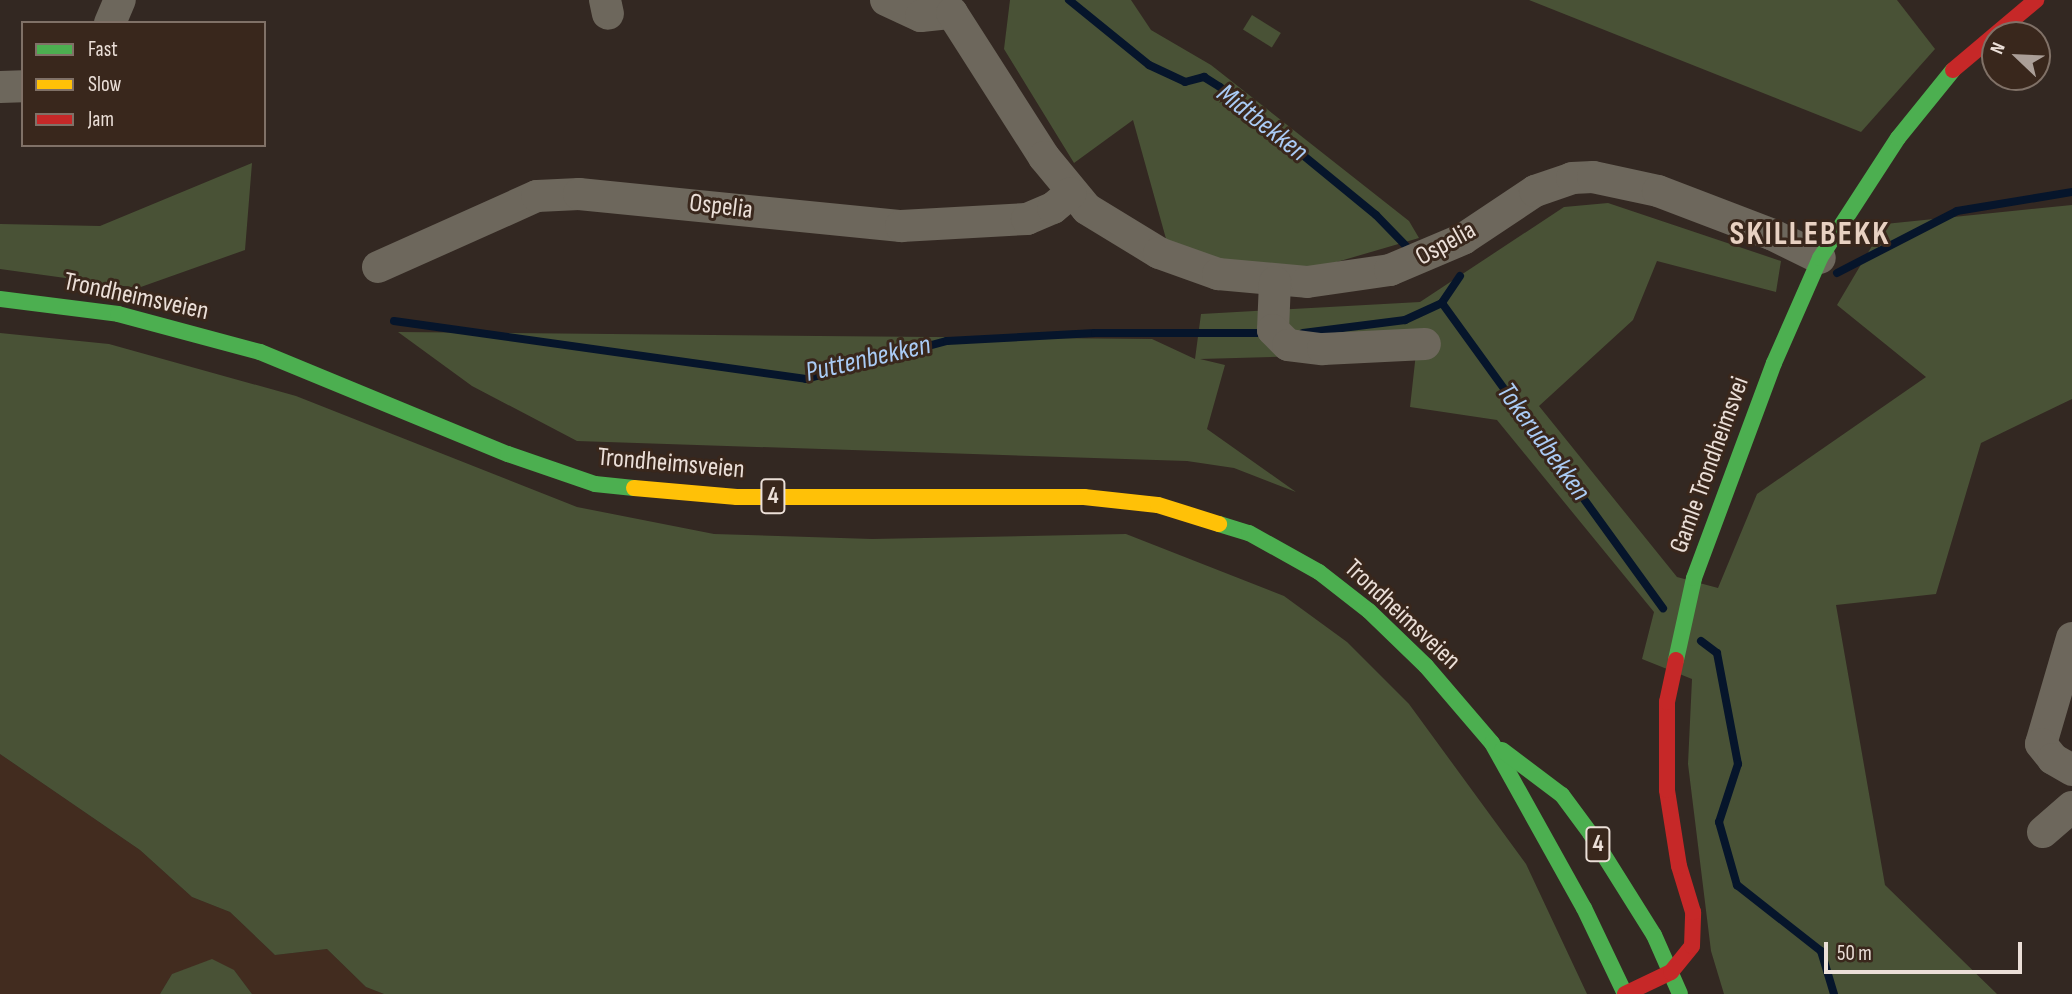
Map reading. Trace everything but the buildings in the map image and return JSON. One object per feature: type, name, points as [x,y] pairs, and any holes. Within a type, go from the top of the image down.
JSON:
[{"type":"main road","name":"Gamle Trondheimsvei","points":[[1625,994],[1671,972],[1688,955],[1694,924],[1671,827],[1664,759],[1676,646],[1727,485],[1820,258],[1931,94],[1977,46],[2036,0]]},
{"type":"main road","name":"Trondheimsveien","points":[[0,299],[118,314],[260,352],[508,454],[594,484],[696,495],[1084,497],[1193,513],[1249,533],[1344,590],[1426,666],[1492,743],[1584,908],[1625,994]]},
{"type":"main road","name":"Trondheimsveien","points":[[1492,743],[1562,795],[1623,880],[1680,994]]},
{"type":"street","points":[[111,21],[120,0]]},
{"type":"street","name":"Ospelia","points":[[886,0],[921,16],[952,13],[1071,193],[1105,222],[1167,257],[1226,276],[1275,282],[1361,277],[1415,263],[1463,239],[1535,191],[1572,178],[1593,177],[1658,191],[1773,235],[1820,258]]},
{"type":"street","points":[[0,87],[21,86]]},
{"type":"street","name":"Ospelia","points":[[378,267],[537,196],[579,194],[901,226],[1027,219],[1053,208],[1071,193]]},
{"type":"street","points":[[1275,282],[1273,330],[1288,345],[1323,349],[1425,344]]},
{"type":"street","points":[[2072,638],[2041,744],[2053,760],[2072,771]]},
{"type":"street","points":[[2043,832],[2072,807]]},
{"type":"shaded area","points":[[0,754],[140,850],[192,897],[230,912],[275,955],[327,949],[366,987],[384,994],[252,994],[234,970],[172,974],[160,994],[0,994]]},
{"type":"green space","points":[[1010,0],[1131,0],[1151,30],[1211,65],[1409,221],[1419,238],[1299,273],[1225,272],[1168,246],[1133,120],[1074,163],[1004,49]]},
{"type":"green space","points":[[1529,0],[1897,0],[1935,49],[1861,132]]},
{"type":"green space","points":[[1252,15],[1281,33],[1272,47],[1243,29]]},
{"type":"green space","points":[[252,163],[245,250],[138,288],[0,269],[0,224],[100,226]]},
{"type":"green space","points":[[1608,203],[1781,261],[1776,292],[1657,261],[1633,320],[1539,406],[1677,577],[1718,588],[1757,494],[1926,377],[1837,305],[1885,224],[2072,205],[2072,399],[1981,443],[1936,594],[1836,605],[1885,885],[1997,994],[1724,994],[1711,951],[1688,764],[1692,679],[1642,659],[1654,612],[1497,420],[1410,407],[1416,353],[1200,359],[1225,365],[1207,429],[1296,492],[1234,468],[1187,461],[577,441],[472,386],[398,332],[1152,339],[1195,359],[1201,314],[1420,302],[1564,207]]},
{"type":"green space","points":[[0,333],[109,344],[296,396],[577,507],[714,534],[872,539],[1126,534],[1284,596],[1347,642],[1409,704],[1526,864],[1587,994],[384,994],[366,987],[327,949],[275,955],[230,912],[192,897],[140,850],[0,754]]},
{"type":"green space","points":[[212,959],[234,970],[252,994],[160,994],[172,974]]},
{"type":"waterway","name":"Midtbekken","points":[[1069,0],[1149,65],[1185,82],[1204,77],[1220,87],[1376,215],[1409,249]]},
{"type":"waterway","name":"Tokerudbekken","points":[[1837,273],[1957,211],[2072,192]]},
{"type":"waterway","name":"Tokerudbekken","points":[[1460,276],[1442,303],[1663,608]]},
{"type":"waterway","name":"Puttenbekken","points":[[1303,333],[1405,320],[1442,303]]},
{"type":"waterway","name":"Puttenbekken","points":[[394,321],[806,379],[947,341],[1095,333],[1262,333]]},
{"type":"waterway","name":"Tokerudbekken","points":[[1701,641],[1717,653],[1738,764],[1719,822],[1737,885],[1821,951],[1834,994]]},
{"type":"traffic: fast","points":[[1676,660],[1694,578],[1774,363],[1820,258],[1898,138],[1953,70]]},
{"type":"traffic: fast","points":[[0,299],[118,314],[260,352],[508,454],[595,484],[634,488]]},
{"type":"traffic: fast","points":[[1219,524],[1249,533],[1319,572],[1369,611],[1426,666],[1492,743],[1584,908],[1625,994]]},
{"type":"traffic: fast","points":[[1502,750],[1562,795],[1590,833],[1654,935],[1680,994]]},
{"type":"traffic: slow","points":[[634,488],[737,497],[1084,497],[1158,505],[1219,524]]},
{"type":"traffic: jam","points":[[1953,70],[2036,0]]},
{"type":"traffic: jam","points":[[1625,994],[1671,972],[1692,946],[1693,912],[1679,866],[1667,790],[1667,702],[1676,660]]},
{"type":"district","name":"SKILLEBEKK","points":[[1810,235]]}]
